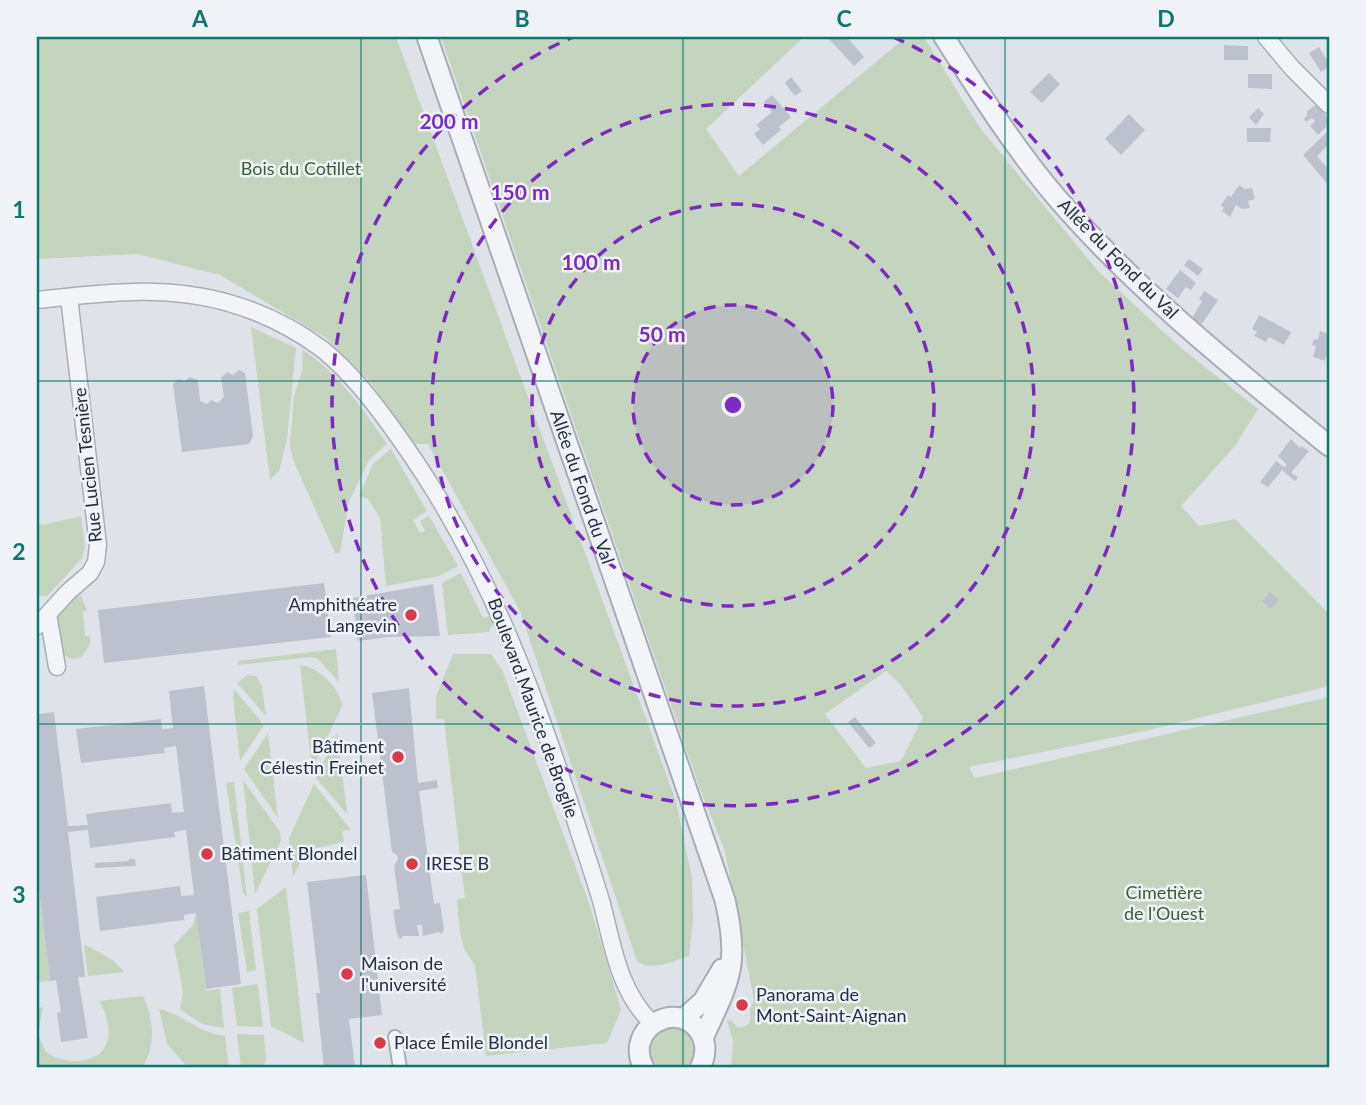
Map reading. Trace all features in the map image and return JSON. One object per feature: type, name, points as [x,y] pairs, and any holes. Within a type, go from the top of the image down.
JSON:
[{"type":"street","name":"Allée du Fond du Val","points":[[427,37],[721,889],[733,938],[733,964],[727,986],[703,1038],[705,1052],[700,1068]]},
{"type":"street","name":"Allée du Fond du Val","points":[[944,37],[982,97],[1025,156],[1055,196],[1095,241],[1152,298],[1212,351],[1329,446]]},
{"type":"street","points":[[1266,37],[1329,105]]},
{"type":"street","name":"Boulevard Maurice de Broglie","points":[[37,300],[140,290],[187,293],[234,304],[295,332],[320,348],[340,366],[377,408],[421,468],[494,599],[558,767],[624,983],[636,1006],[653,1024]]},
{"type":"street","name":"Rue Lucien Tesnière","points":[[57,667],[43,620],[68,592],[90,573],[96,562],[98,545],[69,296]]},
{"type":"street","points":[[683,1020],[703,1001],[715,984],[733,938]]},
{"type":"street","points":[[644,1068],[640,1059],[640,1043],[642,1036],[653,1024],[670,1018],[683,1020],[695,1027],[703,1038]]},
{"type":"street","points":[[396,1037],[400,1068]]},
{"type":"green space","name":"Bois du Cotillet","points":[[37,37],[396,37],[676,801],[692,878],[693,921],[689,956],[656,966],[637,961],[520,611],[428,444],[413,444],[371,383],[326,338],[220,275],[137,254],[37,259]]},
{"type":"green space","name":"Cimetière de l'Ouest","points":[[441,37],[804,37],[706,129],[739,176],[906,37],[924,37],[980,128],[1098,271],[1181,348],[1258,409],[1235,446],[1181,506],[1199,526],[1235,519],[1329,614],[1329,686],[1145,731],[969,767],[975,778],[1329,697],[1329,1068],[731,1068],[733,1040],[727,1021],[731,1020],[738,1028],[745,1026],[750,1022],[750,1009],[754,1000],[725,851],[701,792]],"holes":[[[886,671],[899,683],[923,717],[901,761],[866,768],[825,714]]]},
{"type":"green space","points":[[251,327],[296,348],[287,439],[279,471],[270,480]]},
{"type":"green space","points":[[303,350],[339,381],[360,405],[387,444],[369,460],[349,501],[340,553],[335,553],[293,460],[290,445],[294,396],[302,371]]},
{"type":"green space","points":[[391,449],[427,511],[413,520],[420,533],[425,531],[420,521],[429,516],[458,566],[439,576],[386,586],[380,518],[368,499],[359,496],[373,464]]},
{"type":"green space","points":[[81,516],[85,547],[82,558],[47,596],[38,596],[37,523],[43,525]]},
{"type":"green space","points":[[461,573],[483,618],[492,615],[494,621],[489,632],[448,635],[442,583]]},
{"type":"green space","points":[[75,596],[81,596],[87,611],[83,611],[85,636],[90,636],[90,644],[81,658],[72,659],[63,654],[56,619],[57,614]]},
{"type":"green space","points":[[336,649],[339,682],[318,659],[312,657],[239,665],[238,661]]},
{"type":"green space","points":[[453,654],[491,654],[503,672],[590,906],[621,1010],[607,1043],[486,1056],[475,966],[464,949],[460,933],[457,899],[465,898],[444,719],[436,719],[436,696]]},
{"type":"green space","points":[[300,665],[321,674],[337,692],[342,706],[312,769]]},
{"type":"green space","points":[[248,675],[256,676],[262,686],[266,716],[237,683]]},
{"type":"green space","points":[[234,689],[264,725],[240,761],[233,697]]},
{"type":"green space","points":[[268,733],[278,818],[244,769]]},
{"type":"green space","points":[[337,733],[347,812],[346,813],[316,778]]},
{"type":"green space","points":[[243,780],[280,832],[281,841],[255,894]]},
{"type":"green space","points":[[234,782],[247,897],[243,893],[226,783]]},
{"type":"green space","points":[[314,784],[351,830],[342,831],[344,842],[312,849],[301,860],[293,877],[289,838]]},
{"type":"green space","points":[[37,872],[50,981],[37,982]]},
{"type":"green space","points":[[286,887],[304,1043],[271,1026],[257,909]]},
{"type":"green space","points":[[249,911],[256,970],[247,972],[238,913]]},
{"type":"green space","points":[[196,913],[206,991],[220,989],[224,1028],[202,1024],[180,1009],[183,992],[174,945],[193,925]]},
{"type":"green space","points":[[84,944],[113,960],[124,972],[88,976]]},
{"type":"green space","points":[[258,984],[263,1027],[237,1026],[232,988]]},
{"type":"green space","points":[[143,996],[152,1032],[150,1051],[142,1068],[37,1068],[37,1008],[43,1007],[38,1034],[46,1052],[65,1060],[86,1060],[103,1050],[109,1033],[108,1022],[99,1001]]},
{"type":"green space","points":[[159,1009],[206,1031],[225,1036],[229,1068],[188,1068],[167,1044]]},
{"type":"green space","points":[[672,1025],[681,1026],[688,1032],[694,1039],[694,1057],[688,1064],[681,1070],[672,1071],[663,1070],[656,1064],[650,1057],[649,1048],[650,1039],[656,1032],[663,1026]]},
{"type":"green space","points":[[237,1034],[264,1035],[266,1061],[261,1068],[241,1068]]},
{"type":"building","points":[[827,37],[847,37],[864,57],[854,66]]},
{"type":"building","points":[[1224,45],[1248,46],[1248,60],[1224,60]]},
{"type":"building","points":[[1319,47],[1329,63],[1329,67],[1321,72],[1309,53]]},
{"type":"building","points":[[1049,73],[1060,84],[1042,103],[1030,92]]},
{"type":"building","points":[[1248,74],[1272,74],[1272,89],[1248,88]]},
{"type":"building","points":[[791,77],[802,91],[795,96],[785,83]]},
{"type":"building","points":[[772,95],[791,117],[779,127],[781,130],[763,145],[754,134],[760,129],[756,125],[772,112],[764,102]]},
{"type":"building","points":[[1317,104],[1329,120],[1329,124],[1318,135],[1310,126],[1315,121],[1312,118],[1306,122],[1304,118],[1307,111]]},
{"type":"building","points":[[1258,108],[1264,114],[1256,125],[1249,117]]},
{"type":"building","points":[[1129,114],[1145,130],[1121,155],[1105,139]]},
{"type":"building","points":[[1247,128],[1271,128],[1270,142],[1247,142]]},
{"type":"building","points":[[1329,130],[1329,144],[1317,156],[1329,170],[1329,186],[1303,155]]},
{"type":"building","points":[[1239,185],[1245,189],[1252,188],[1255,199],[1248,201],[1250,208],[1242,209],[1236,205],[1230,217],[1222,211],[1224,208],[1221,205]]},
{"type":"building","points":[[1189,259],[1203,269],[1198,276],[1184,265]]},
{"type":"building","points":[[1180,270],[1196,283],[1191,290],[1186,287],[1178,298],[1166,289]]},
{"type":"building","points":[[1204,291],[1218,300],[1202,324],[1192,318],[1202,301],[1199,299]]},
{"type":"building","points":[[1259,315],[1291,332],[1284,345],[1269,337],[1266,342],[1254,336],[1257,331],[1252,329]]},
{"type":"building","points":[[1320,331],[1329,334],[1329,357],[1327,356],[1325,361],[1313,357],[1316,346],[1312,345],[1314,339],[1318,340]]},
{"type":"building","points":[[239,370],[245,373],[253,436],[249,444],[182,452],[173,384],[178,379],[185,381],[190,377],[198,380],[200,401],[207,404],[211,400],[218,403],[224,397],[221,378],[227,372],[233,375]]},
{"type":"building","points":[[1291,439],[1300,448],[1301,446],[1309,451],[1291,473],[1298,477],[1295,481],[1282,470],[1268,487],[1260,482],[1276,461],[1284,467],[1287,465],[1278,456]]},
{"type":"building","points":[[324,583],[331,637],[104,663],[98,610]]},
{"type":"building","name":"Amphithéatre Langevin","points":[[433,584],[440,636],[388,637],[358,641],[353,598]]},
{"type":"building","points":[[1270,592],[1279,600],[1271,609],[1262,601]]},
{"type":"building","points":[[204,686],[241,984],[206,989],[196,913],[184,915],[184,920],[100,931],[96,897],[180,886],[181,896],[194,895],[186,830],[174,832],[175,837],[90,848],[88,830],[68,832],[85,977],[78,977],[88,1038],[61,1042],[57,1013],[61,1012],[56,980],[50,981],[37,872],[37,714],[54,712],[68,826],[88,825],[86,814],[171,803],[172,813],[184,812],[176,746],[164,748],[165,753],[81,763],[76,729],[161,719],[162,729],[173,728],[169,691]]},
{"type":"building","points":[[409,688],[418,783],[437,780],[438,788],[419,791],[434,904],[440,903],[444,929],[442,934],[439,932],[423,936],[422,925],[417,925],[419,936],[403,936],[400,939],[393,910],[400,909],[394,866],[398,859],[392,852],[372,693]]},
{"type":"building","points":[[855,717],[876,743],[869,748],[848,722]]},
{"type":"building","points":[[135,859],[136,866],[95,868],[95,863]]},
{"type":"building","name":"Maison de l'université","points":[[366,875],[382,1015],[349,1019],[355,1067],[324,1068],[316,993],[320,993],[307,882]]},
{"type":"place","name":"Amphithéatre Langevin","points":[[411,615]]},
{"type":"place","name":"Bâtiment Célestin Freinet","points":[[398,757]]},
{"type":"place","name":"Bâtiment Blondel","points":[[207,854]]},
{"type":"place","name":"IRESE B","points":[[412,864]]},
{"type":"place","name":"Maison de l'université","points":[[347,974]]},
{"type":"place","name":"Panorama de Mont-Saint-Aignan","points":[[742,1005]]},
{"type":"place","name":"Place Émile Blondel","points":[[380,1043]]}]
